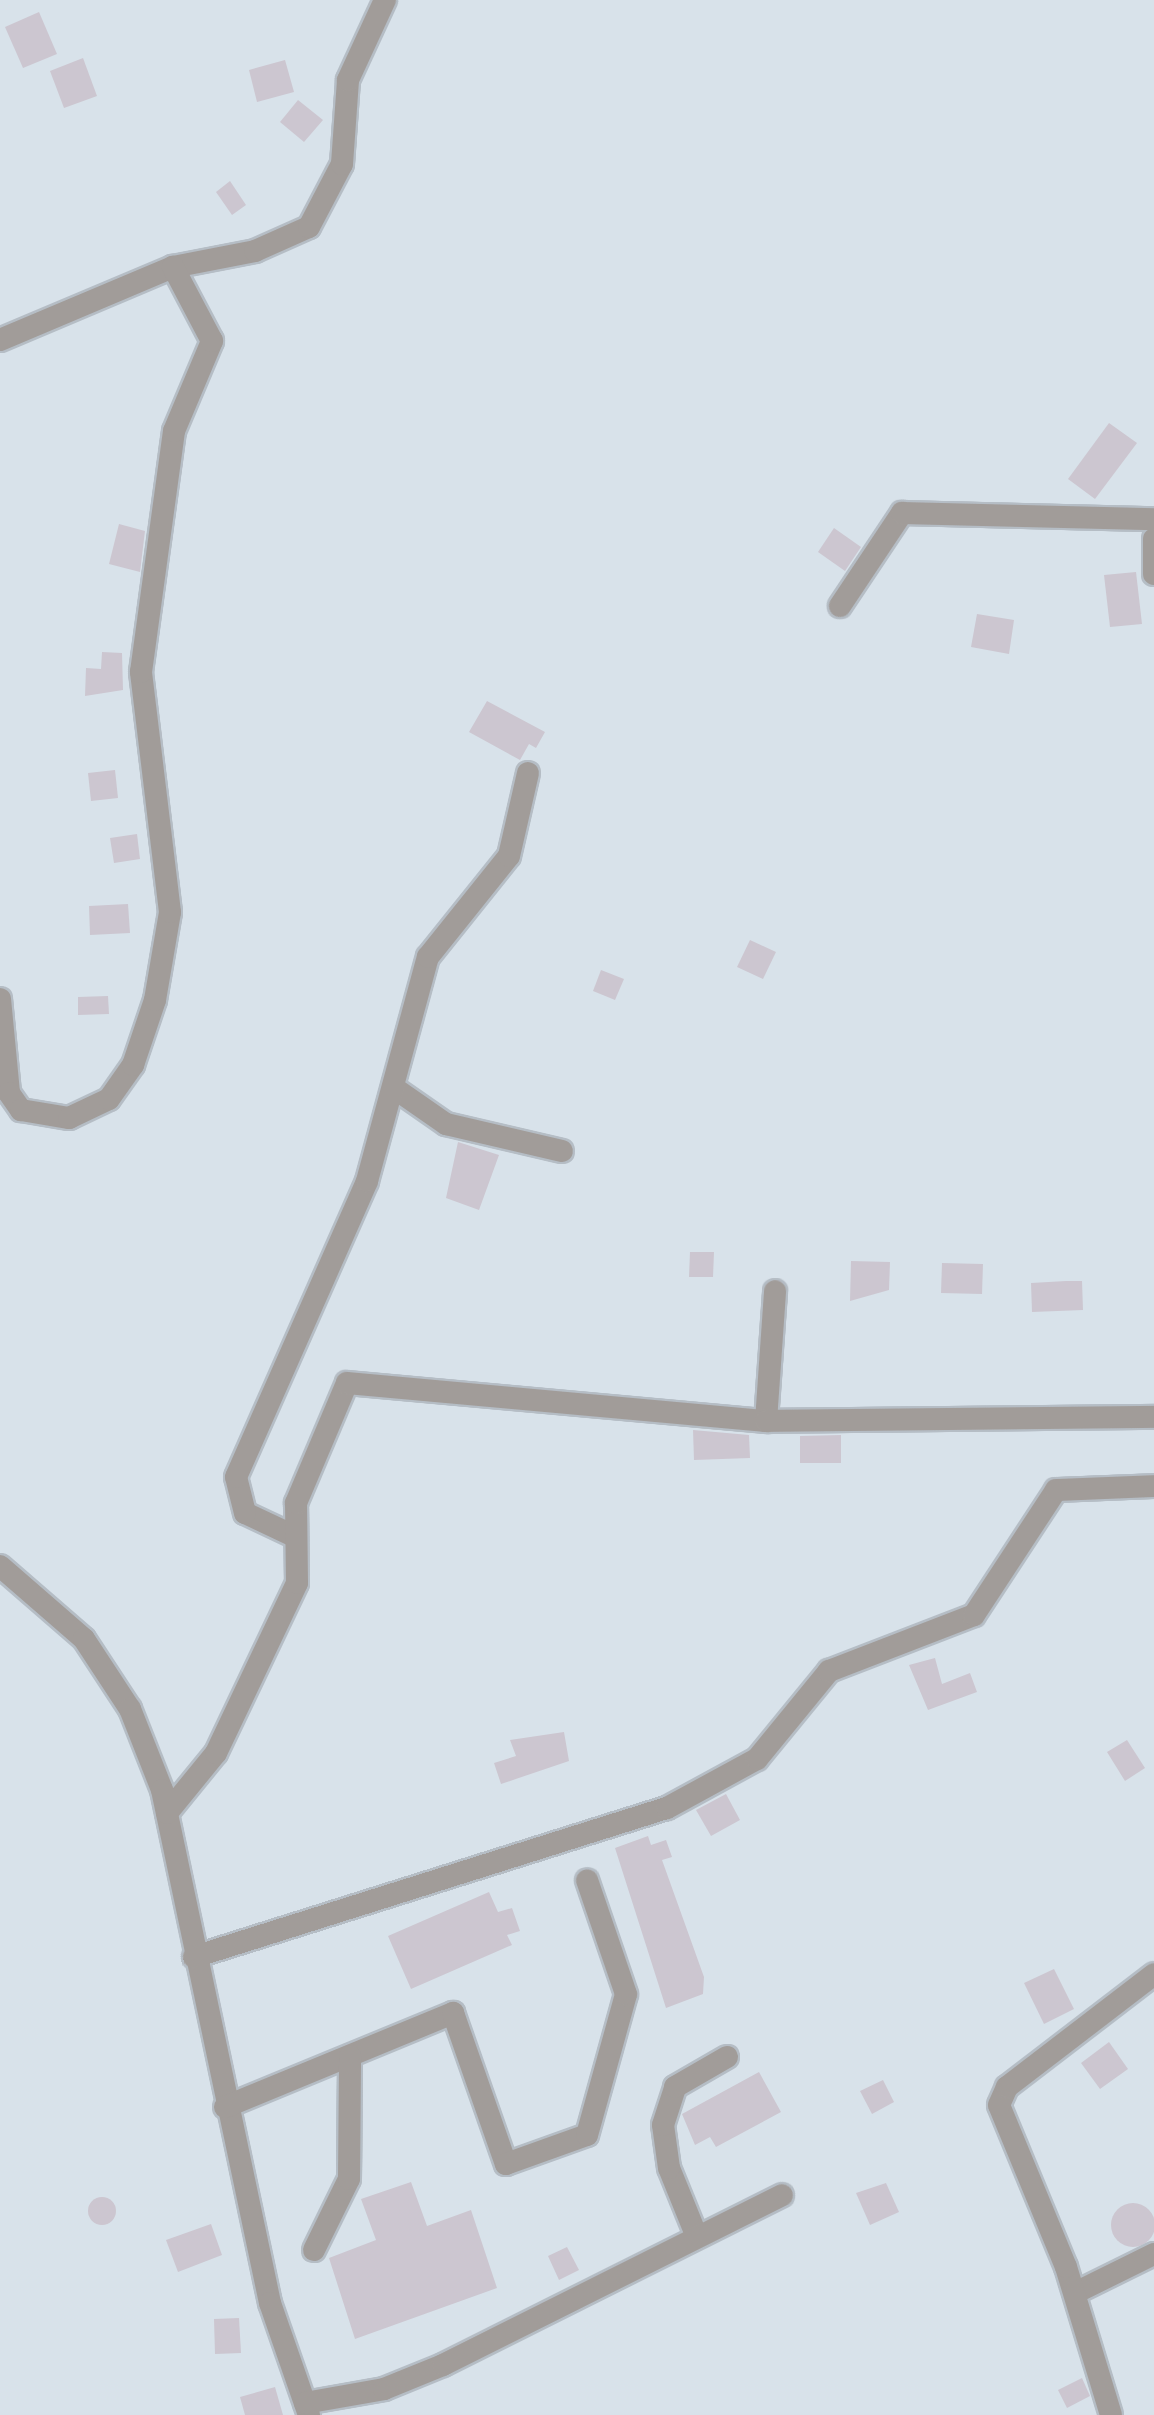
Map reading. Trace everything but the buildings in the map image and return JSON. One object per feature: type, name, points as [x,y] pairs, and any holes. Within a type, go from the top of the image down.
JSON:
[{"type":"street","points":[[0,340],[173,267],[254,252],[310,226],[342,164],[348,80],[385,0]]},
{"type":"street","points":[[0,999],[9,1093],[21,1110],[69,1118],[109,1099],[133,1065],[155,1000],[170,912],[141,672],[174,431],[212,341],[173,267]]},
{"type":"street","points":[[840,606],[902,512],[1154,519]]},
{"type":"street","points":[[1154,540],[1154,574]]},
{"type":"street","points":[[296,1537],[245,1512],[236,1477],[397,1090],[428,957],[509,856],[528,773]]},
{"type":"street","points":[[397,1090],[446,1124],[562,1151]]},
{"type":"street","points":[[766,1421],[775,1291]]},
{"type":"street","points":[[166,1813],[216,1752],[296,1583],[296,1503],[347,1382],[766,1421],[1154,1418]]},
{"type":"street","points":[[194,1958],[667,1808],[758,1759],[829,1672],[974,1615],[1056,1490],[1154,1486]]},
{"type":"street","points":[[0,1566],[84,1638],[130,1709],[166,1813],[225,2107],[270,2304],[307,2409],[384,2389],[443,2365],[782,2195]]},
{"type":"street","points":[[225,2107],[454,2013],[506,2164],[588,2135],[626,1994],[587,1880]]},
{"type":"street","points":[[1111,2415],[1075,2293],[999,2105],[1007,2087],[1154,1974]]},
{"type":"street","points":[[314,2250],[349,2179],[350,2056]]},
{"type":"street","points":[[697,2237],[669,2168],[663,2124],[676,2087],[727,2056]]},
{"type":"street","points":[[1075,2293],[1154,2254]]}]
